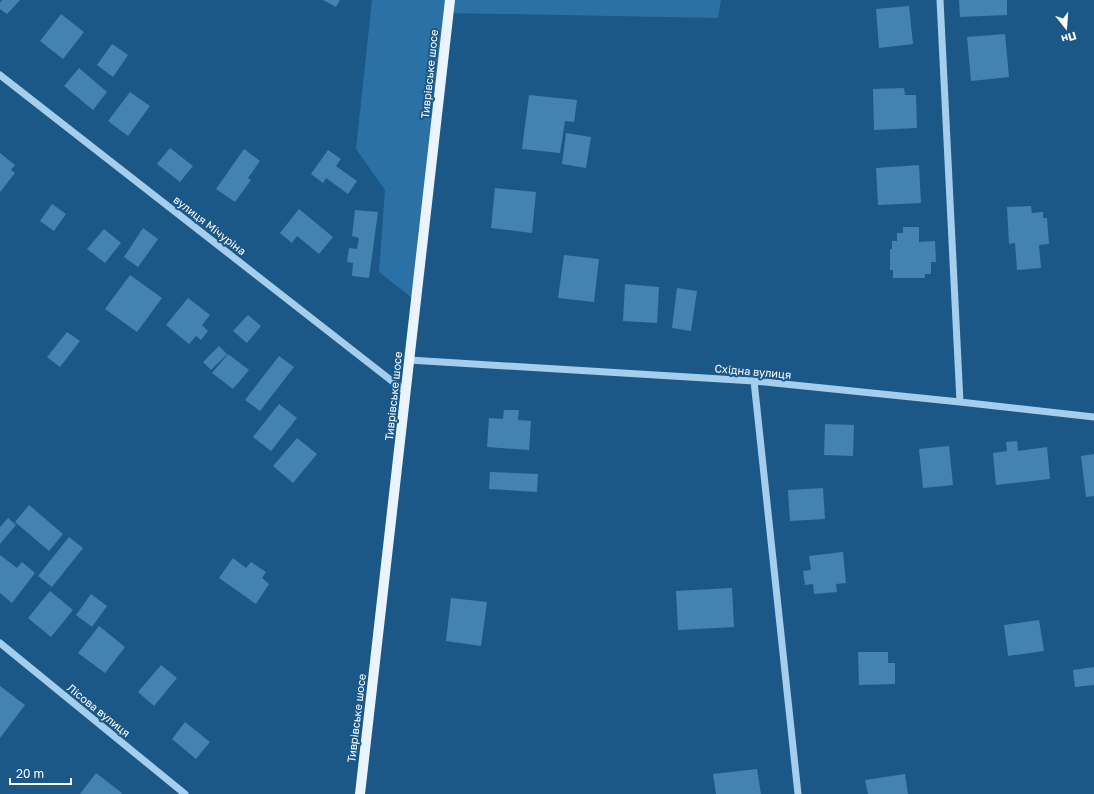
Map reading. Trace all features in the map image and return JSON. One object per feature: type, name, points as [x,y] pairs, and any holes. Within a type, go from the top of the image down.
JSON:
[{"type":"main road","name":"Тиврівське шосе","points":[[360,794],[450,0]]},
{"type":"street","points":[[940,0],[960,402]]},
{"type":"street","name":"вулиця Мічуріна","points":[[0,75],[406,392]]},
{"type":"street","name":"Східна вулиця","points":[[409,360],[754,381],[1094,417]]},
{"type":"street","points":[[754,381],[798,794]]},
{"type":"street","name":"Лісова вулиця","points":[[0,643],[185,794]]},
{"type":"shaded area","points":[[372,0],[721,0],[718,18],[448,13],[416,301],[379,272],[385,190],[356,149]]},
{"type":"building","points":[[2,0],[20,0],[7,14],[0,9],[0,3]]},
{"type":"building","points":[[323,0],[340,0],[336,7]]},
{"type":"building","points":[[959,0],[1007,0],[1007,15],[960,17]]},
{"type":"building","points":[[909,6],[913,44],[879,48],[876,9]]},
{"type":"building","points":[[61,14],[84,32],[63,59],[40,41]]},
{"type":"building","points":[[1005,34],[1009,77],[971,81],[967,37]]},
{"type":"building","points":[[112,44],[128,55],[113,77],[97,65]]},
{"type":"building","points":[[79,68],[107,92],[93,110],[64,86]]},
{"type":"building","points":[[904,88],[905,95],[916,95],[917,128],[874,130],[873,89]]},
{"type":"building","points":[[130,92],[150,106],[128,136],[108,121]]},
{"type":"building","points":[[529,95],[577,100],[574,122],[565,121],[560,153],[522,149]]},
{"type":"building","points":[[566,133],[591,137],[586,168],[562,164]]},
{"type":"building","points":[[170,148],[193,166],[180,182],[157,164]]},
{"type":"building","points":[[244,149],[260,161],[248,178],[251,180],[235,202],[216,189]]},
{"type":"building","points":[[328,150],[341,159],[336,166],[357,181],[348,194],[326,178],[323,183],[311,174]]},
{"type":"building","points":[[0,153],[15,165],[11,170],[15,173],[0,192]]},
{"type":"building","points":[[919,165],[921,203],[878,205],[876,168]]},
{"type":"building","points":[[495,188],[536,192],[532,233],[491,228]]},
{"type":"building","points":[[52,204],[66,214],[54,231],[40,221]]},
{"type":"building","points":[[1031,206],[1032,213],[1043,212],[1043,218],[1047,218],[1049,244],[1039,245],[1041,268],[1017,270],[1015,243],[1009,244],[1007,207]]},
{"type":"building","points":[[299,209],[333,237],[319,254],[297,236],[292,243],[280,233]]},
{"type":"building","points":[[355,210],[378,212],[369,278],[352,276],[353,263],[347,262],[349,248],[357,249],[359,238],[352,236]]},
{"type":"building","points":[[903,227],[919,227],[919,242],[935,241],[936,262],[931,262],[931,274],[925,274],[925,278],[893,278],[893,270],[890,270],[890,249],[892,249],[892,241],[897,241],[897,233],[903,233]]},
{"type":"building","points":[[143,228],[158,239],[138,267],[124,257]]},
{"type":"building","points":[[104,229],[121,243],[105,263],[87,249]]},
{"type":"building","points":[[564,255],[599,259],[594,302],[558,298]]},
{"type":"building","points":[[130,275],[162,298],[137,332],[105,309]]},
{"type":"building","points":[[625,284],[659,287],[657,323],[623,321]]},
{"type":"building","points":[[677,288],[697,291],[691,331],[672,328]]},
{"type":"building","points":[[188,298],[210,315],[202,325],[208,331],[201,340],[196,336],[189,344],[166,325]]},
{"type":"building","points":[[248,315],[261,326],[247,343],[233,331]]},
{"type":"building","points":[[67,332],[80,341],[60,367],[47,357]]},
{"type":"building","points":[[219,346],[227,354],[211,370],[203,362]]},
{"type":"building","points":[[228,354],[249,370],[233,389],[212,373]]},
{"type":"building","points":[[279,356],[294,367],[260,411],[245,400]]},
{"type":"building","points":[[279,404],[297,418],[271,451],[253,437]]},
{"type":"building","points":[[504,410],[519,410],[518,420],[531,421],[529,450],[487,447],[489,418],[503,419]]},
{"type":"building","points":[[825,424],[854,425],[853,456],[824,455]]},
{"type":"building","points":[[297,438],[317,454],[293,483],[273,466]]},
{"type":"building","points":[[1017,441],[1018,451],[1047,447],[1050,479],[996,485],[993,453],[1007,451],[1006,442]]},
{"type":"building","points":[[949,446],[953,485],[923,488],[919,449]]},
{"type":"building","points":[[1094,454],[1094,496],[1086,497],[1081,456]]},
{"type":"building","points":[[490,472],[538,474],[537,492],[489,489]]},
{"type":"building","points":[[823,488],[825,519],[790,521],[788,490]]},
{"type":"building","points":[[29,505],[63,534],[49,551],[15,522]]},
{"type":"building","points":[[8,518],[16,525],[0,544],[0,527]]},
{"type":"building","points":[[69,537],[83,548],[52,587],[38,576]]},
{"type":"building","points":[[843,552],[846,583],[836,584],[837,592],[814,594],[813,584],[805,585],[803,571],[811,570],[809,556]]},
{"type":"building","points":[[0,555],[17,568],[22,562],[35,573],[12,603],[0,593]]},
{"type":"building","points":[[233,558],[246,568],[251,562],[266,572],[262,578],[269,584],[256,604],[219,578]]},
{"type":"building","points":[[732,588],[734,627],[678,630],[676,591]]},
{"type":"building","points":[[50,591],[73,610],[51,637],[28,618]]},
{"type":"building","points":[[91,594],[107,606],[92,627],[76,615]]},
{"type":"building","points":[[451,598],[487,602],[481,646],[446,641]]},
{"type":"building","points":[[1039,620],[1044,651],[1008,656],[1004,625]]},
{"type":"building","points":[[99,626],[125,647],[105,673],[78,653]]},
{"type":"building","points":[[858,652],[888,652],[888,663],[895,663],[895,684],[859,685]]},
{"type":"building","points":[[161,665],[177,678],[154,706],[138,692]]},
{"type":"building","points":[[1094,667],[1094,685],[1075,687],[1073,670]]},
{"type":"building","points":[[0,686],[25,705],[0,738]]},
{"type":"building","points":[[185,722],[210,742],[196,759],[172,739]]},
{"type":"building","points":[[757,769],[761,794],[716,794],[713,774]]},
{"type":"building","points":[[96,773],[122,793],[80,794]]},
{"type":"building","points":[[905,774],[908,794],[868,794],[865,780]]}]
